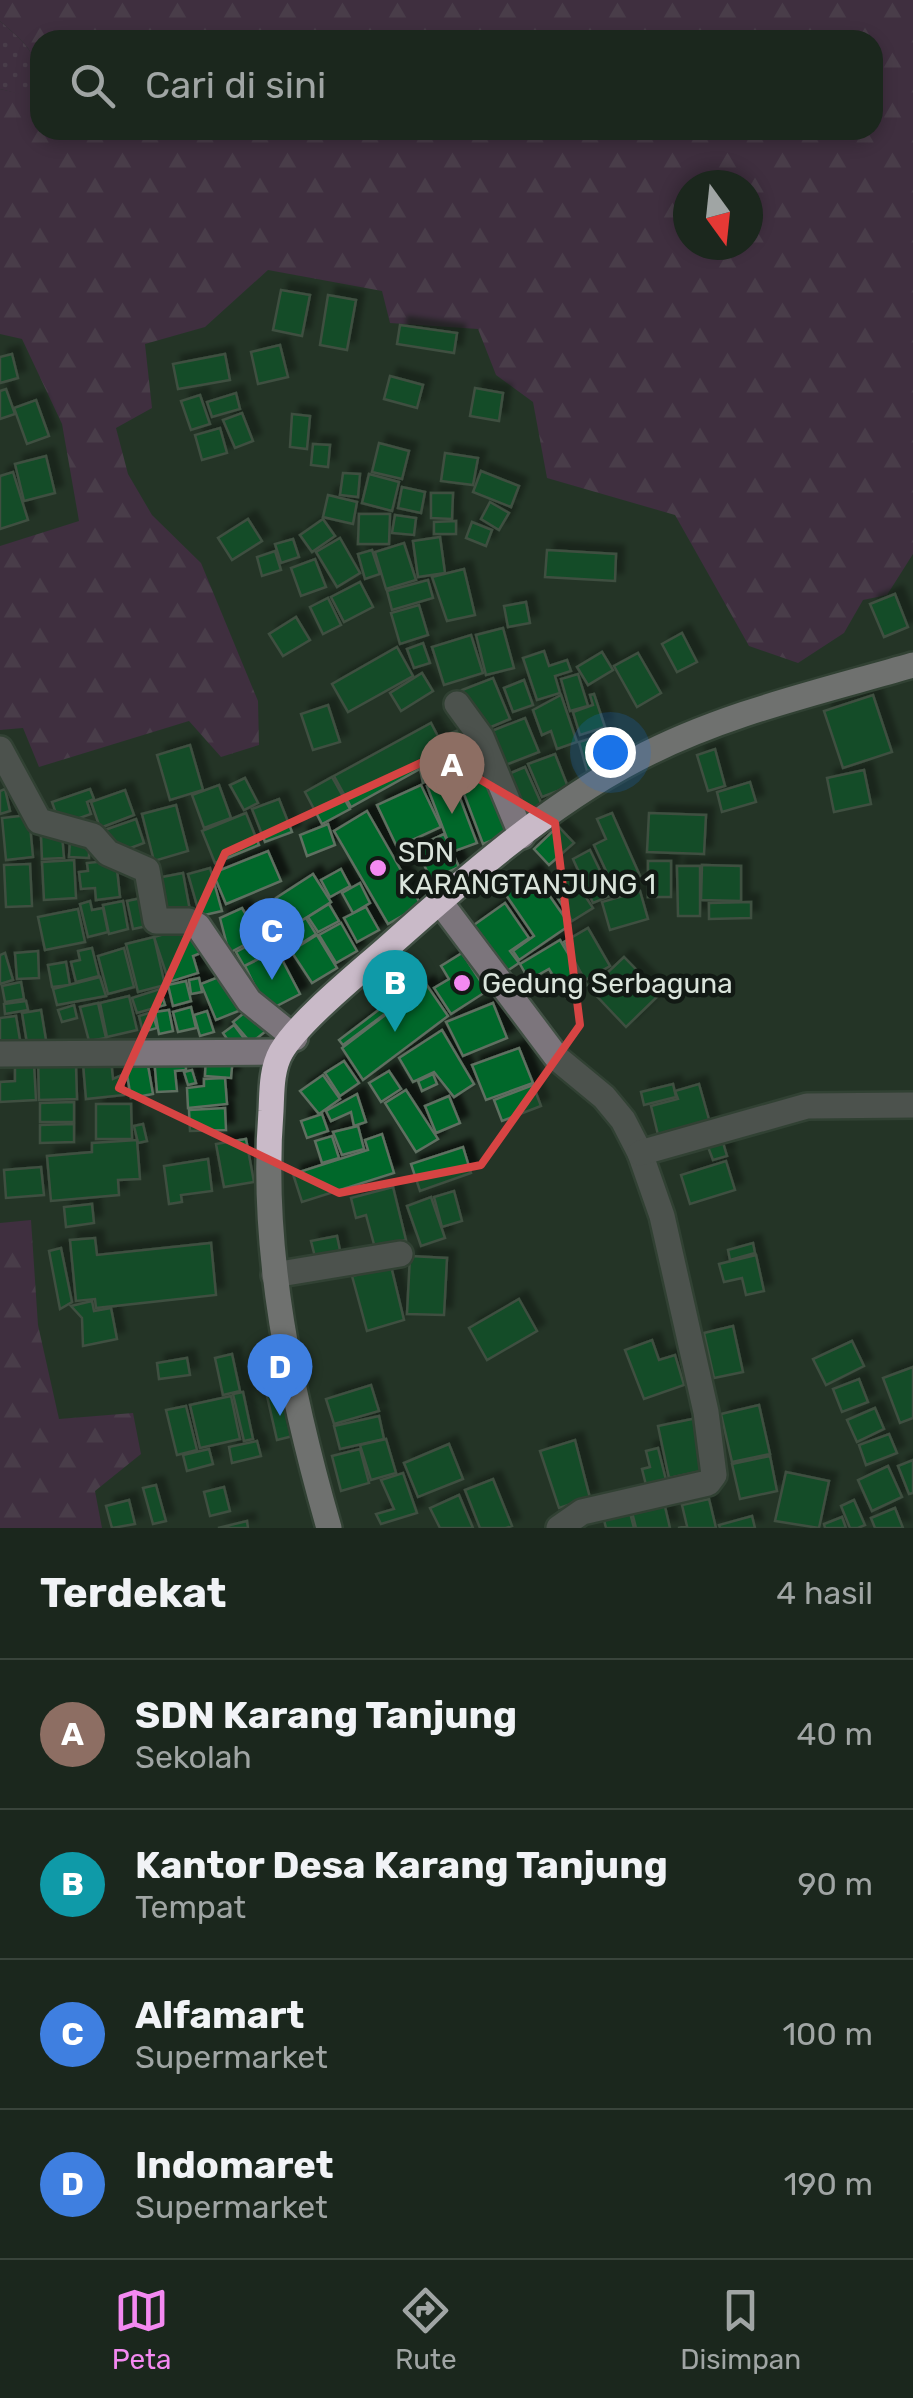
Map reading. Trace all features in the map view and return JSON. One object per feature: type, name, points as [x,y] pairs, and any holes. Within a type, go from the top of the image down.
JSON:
[{"type":"main road","points":[[330,1528],[274,1275],[268,1152],[272,1081],[288,1045],[326,1002],[440,902],[522,836],[632,761],[689,735],[913,666]]},
{"type":"street","points":[[457,704],[480,737],[522,836]]},
{"type":"street","points":[[0,749],[39,821],[92,836],[108,853],[147,870],[156,922],[198,926],[250,1001],[288,1045]]},
{"type":"street","points":[[440,902],[558,1059],[604,1097],[623,1120],[640,1153],[662,1216],[706,1412],[714,1475],[708,1483],[582,1512],[559,1528]]},
{"type":"street","points":[[0,1054],[288,1045]]},
{"type":"street","points":[[640,1153],[806,1106],[913,1105]]},
{"type":"street","points":[[274,1275],[400,1254]]},
{"type":"highlighted area","points":[[438,755],[555,823],[580,1025],[481,1165],[339,1193],[119,1088],[163,982],[225,853]]},
{"type":"green space","points":[[0,0],[913,0],[913,554],[887,595],[863,600],[844,633],[798,663],[749,646],[675,515],[547,478],[533,402],[496,375],[478,329],[390,323],[382,291],[268,270],[205,327],[145,344],[152,408],[116,428],[128,474],[152,515],[201,563],[258,701],[259,745],[221,757],[189,721],[39,767],[23,728],[0,730],[0,546],[79,521],[62,424],[22,339],[0,334],[0,89],[30,96],[30,140],[883,140],[883,30],[30,30],[30,51],[0,21]]},
{"type":"green space","points":[[0,21],[30,52],[30,97],[0,89]]},
{"type":"green space","points":[[31,1220],[38,1325],[59,1419],[133,1413],[141,1454],[95,1491],[102,1528],[0,1528],[0,1223]]},
{"type":"building","points":[[281,290],[310,295],[302,336],[273,330]]},
{"type":"building","points":[[328,295],[356,300],[347,350],[320,345]]},
{"type":"building","points":[[400,325],[457,333],[454,353],[397,344]]},
{"type":"building","points":[[280,345],[288,377],[258,384],[251,352]]},
{"type":"building","points":[[12,354],[18,378],[0,383],[0,357]]},
{"type":"building","points":[[225,354],[230,380],[178,389],[173,364]]},
{"type":"building","points":[[390,376],[423,385],[417,408],[384,399]]},
{"type":"building","points":[[475,388],[503,393],[499,421],[470,416]]},
{"type":"building","points":[[6,389],[15,414],[0,419],[0,391]]},
{"type":"building","points":[[236,393],[240,409],[212,417],[207,402]]},
{"type":"building","points":[[200,395],[210,424],[191,430],[181,401]]},
{"type":"building","points":[[36,400],[49,436],[27,444],[14,408]]},
{"type":"building","points":[[242,413],[253,441],[235,448],[223,420]]},
{"type":"building","points":[[292,414],[310,416],[307,449],[290,447]]},
{"type":"building","points":[[220,428],[227,453],[202,460],[195,435]]},
{"type":"building","points":[[379,443],[409,451],[402,479],[372,472]]},
{"type":"building","points":[[313,444],[330,445],[328,467],[311,465]]},
{"type":"building","points":[[445,453],[478,458],[473,485],[441,481]]},
{"type":"building","points":[[46,456],[55,493],[24,501],[15,464]]},
{"type":"building","points":[[481,471],[519,486],[511,507],[473,492]]},
{"type":"building","points":[[13,472],[28,520],[0,529],[0,476]]},
{"type":"building","points":[[343,473],[360,474],[358,497],[340,495]]},
{"type":"building","points":[[369,474],[399,482],[392,511],[362,503]]},
{"type":"building","points":[[402,487],[425,492],[421,513],[398,508]]},
{"type":"building","points":[[431,493],[453,493],[452,519],[431,518]]},
{"type":"building","points":[[328,495],[357,502],[353,524],[323,517]]},
{"type":"building","points":[[490,502],[509,513],[499,530],[481,519]]},
{"type":"building","points":[[359,514],[390,514],[389,544],[358,544]]},
{"type":"building","points":[[395,515],[416,518],[414,535],[392,533]]},
{"type":"building","points":[[248,519],[262,541],[232,560],[218,538]]},
{"type":"building","points":[[323,519],[335,536],[312,552],[300,535]]},
{"type":"building","points":[[456,521],[456,534],[434,534],[434,522]]},
{"type":"building","points":[[472,522],[492,530],[486,546],[466,538]]},
{"type":"building","points":[[440,537],[445,573],[418,577],[413,541]]},
{"type":"building","points":[[340,538],[360,573],[337,587],[316,552]]},
{"type":"building","points":[[293,539],[299,557],[281,563],[275,544]]},
{"type":"building","points":[[404,543],[416,580],[386,589],[375,552]]},
{"type":"building","points":[[372,550],[380,574],[365,579],[358,554]]},
{"type":"building","points":[[547,550],[616,554],[615,581],[545,577]]},
{"type":"building","points":[[275,551],[281,570],[262,576],[257,557]]},
{"type":"building","points":[[315,559],[326,587],[301,596],[291,568]]},
{"type":"building","points":[[464,569],[475,615],[447,621],[432,577]]},
{"type":"building","points":[[428,580],[433,598],[392,610],[387,591]]},
{"type":"building","points":[[360,582],[373,607],[344,622],[331,597]]},
{"type":"building","points":[[895,594],[908,627],[884,637],[870,604]]},
{"type":"building","points":[[328,598],[341,625],[323,634],[310,607]]},
{"type":"building","points":[[526,602],[530,623],[508,627],[504,606]]},
{"type":"building","points":[[419,605],[428,635],[400,644],[391,613]]},
{"type":"building","points":[[296,617],[310,640],[283,656],[269,634]]},
{"type":"building","points":[[503,628],[514,668],[486,675],[476,635]]},
{"type":"building","points":[[682,633],[697,662],[677,672],[662,644]]},
{"type":"building","points":[[471,635],[483,673],[444,685],[432,647]]},
{"type":"building","points":[[423,643],[430,663],[414,668],[407,649]]},
{"type":"building","points":[[397,647],[413,676],[348,712],[332,684]]},
{"type":"building","points":[[544,651],[549,666],[567,660],[571,671],[555,676],[560,693],[537,700],[523,658]]},
{"type":"building","points":[[602,652],[613,670],[588,685],[577,667]]},
{"type":"building","points":[[638,653],[661,693],[637,707],[614,666]]},
{"type":"building","points":[[422,673],[433,691],[401,711],[390,693]]},
{"type":"building","points":[[578,674],[588,706],[570,711],[561,679]]},
{"type":"building","points":[[493,678],[510,719],[479,732],[462,690]]},
{"type":"building","points":[[524,680],[533,705],[513,712],[504,688]]},
{"type":"building","points":[[594,694],[605,727],[580,735],[573,712],[593,705],[590,695]]},
{"type":"building","points":[[561,695],[577,742],[557,749],[551,731],[542,735],[533,710]]},
{"type":"building","points":[[873,695],[892,752],[843,768],[824,711]]},
{"type":"building","points":[[328,705],[340,742],[313,750],[301,714]]},
{"type":"building","points":[[525,718],[539,752],[498,768],[484,734]]},
{"type":"building","points":[[431,723],[454,767],[423,783],[420,769],[351,807],[334,776]]},
{"type":"building","points":[[472,725],[486,759],[464,767],[451,733]]},
{"type":"building","points":[[605,734],[614,763],[587,771],[579,742]]},
{"type":"building","points":[[190,745],[203,790],[170,800],[157,755]]},
{"type":"building","points":[[715,749],[725,786],[708,791],[697,755]]},
{"type":"building","points":[[555,754],[568,787],[542,797],[528,764]]},
{"type":"building","points":[[485,761],[489,772],[462,782],[458,772]]},
{"type":"building","points":[[525,767],[542,805],[517,817],[499,778]]},
{"type":"building","points":[[864,770],[871,804],[834,812],[827,778]]},
{"type":"building","points":[[494,774],[515,831],[483,844],[461,786]]},
{"type":"building","points":[[332,777],[350,809],[322,824],[305,792]]},
{"type":"building","points":[[452,777],[477,843],[452,852],[427,786]]},
{"type":"building","points":[[245,778],[258,803],[244,810],[230,785]]},
{"type":"building","points":[[750,782],[756,802],[722,812],[717,792]]},
{"type":"building","points":[[219,785],[231,818],[204,828],[192,795]]},
{"type":"building","points":[[421,785],[441,827],[397,847],[377,805]]},
{"type":"building","points":[[5,789],[10,811],[0,814],[0,791]]},
{"type":"building","points":[[90,789],[94,799],[87,802],[91,814],[60,825],[52,802]]},
{"type":"building","points":[[125,790],[134,815],[100,828],[91,802]]},
{"type":"building","points":[[279,799],[292,832],[265,842],[252,809]]},
{"type":"building","points":[[176,805],[188,851],[154,861],[142,814]]},
{"type":"building","name":"SDN KARANGTANJUNG 1","points":[[367,811],[421,905],[388,924],[334,831]]},
{"type":"building","points":[[246,813],[259,845],[215,863],[202,831]]},
{"type":"building","points":[[612,813],[640,876],[614,888],[594,845],[606,839],[597,819]]},
{"type":"building","points":[[649,813],[706,815],[704,854],[647,852]]},
{"type":"building","points":[[29,815],[33,857],[6,860],[2,818]]},
{"type":"building","points":[[136,819],[144,843],[117,853],[102,831]]},
{"type":"building","points":[[328,824],[335,845],[307,856],[300,835]]},
{"type":"building","points":[[558,826],[574,843],[549,865],[534,849]]},
{"type":"building","points":[[444,834],[459,867],[431,880],[416,847]]},
{"type":"building","points":[[62,835],[64,858],[42,859],[41,836]]},
{"type":"building","points":[[70,839],[89,840],[89,858],[69,857]]},
{"type":"building","points":[[590,850],[612,895],[593,903],[573,859]]},
{"type":"building","points":[[268,851],[281,881],[226,904],[213,873]]},
{"type":"building","points":[[74,860],[76,898],[44,900],[42,862]]},
{"type":"building","points":[[116,860],[120,897],[96,900],[95,888],[81,889],[79,872],[88,871],[87,863]]},
{"type":"building","points":[[648,861],[671,861],[671,897],[648,897]]},
{"type":"building","points":[[30,864],[32,906],[6,907],[4,865]]},
{"type":"building","points":[[702,865],[741,866],[741,901],[701,900]]},
{"type":"building","points":[[677,866],[700,866],[700,916],[678,916]]},
{"type":"building","points":[[210,868],[222,911],[200,916],[188,874]]},
{"type":"building","points":[[341,869],[350,886],[330,897],[321,880]]},
{"type":"building","points":[[533,872],[570,925],[519,960],[513,951],[534,936],[504,892]]},
{"type":"building","points":[[183,873],[191,916],[165,921],[157,878]]},
{"type":"building","points":[[570,873],[593,908],[572,921],[550,886]]},
{"type":"building","points":[[313,874],[331,902],[293,926],[276,898]]},
{"type":"building","points":[[360,883],[370,903],[353,913],[342,893]]},
{"type":"building","points":[[640,891],[648,919],[610,930],[602,902]]},
{"type":"building","points":[[146,897],[152,925],[133,929],[127,901]]},
{"type":"building","points":[[90,901],[92,910],[103,908],[108,932],[88,937],[80,904]]},
{"type":"building","points":[[123,901],[128,929],[109,934],[103,905]]},
{"type":"building","points":[[751,902],[751,918],[709,919],[709,903]]},
{"type":"building","points":[[505,903],[529,938],[510,951],[519,963],[504,973],[471,927]]},
{"type":"building","points":[[329,904],[339,921],[318,932],[308,917]]},
{"type":"building","points":[[366,907],[379,930],[357,942],[344,918]]},
{"type":"building","points":[[242,908],[259,937],[229,953],[220,918]]},
{"type":"building","points":[[78,909],[85,942],[45,950],[38,917]]},
{"type":"building","points":[[306,918],[316,934],[289,951],[279,935]]},
{"type":"building","points":[[341,923],[357,951],[336,963],[319,935]]},
{"type":"building","points":[[192,926],[201,953],[193,956],[198,973],[169,982],[154,937]]},
{"type":"building","points":[[588,928],[610,966],[585,980],[564,942]]},
{"type":"building","points":[[317,935],[337,968],[312,983],[291,951]]},
{"type":"building","points":[[266,936],[274,951],[244,966],[236,952]]},
{"type":"building","points":[[154,937],[165,985],[138,992],[126,944]]},
{"type":"building","points":[[560,940],[587,985],[566,997],[549,969],[529,980],[520,964]]},
{"type":"building","points":[[92,948],[99,976],[76,982],[71,962],[80,960],[78,951]]},
{"type":"building","points":[[124,948],[134,987],[108,994],[98,956]]},
{"type":"building","points":[[277,950],[300,994],[267,1011],[245,966]]},
{"type":"building","points":[[38,951],[39,978],[17,979],[15,953]]},
{"type":"building","points":[[5,953],[13,980],[0,984],[0,955]]},
{"type":"building","name":"Gedung Serbaguna","points":[[462,953],[487,991],[451,1014],[434,988],[449,979],[441,966]]},
{"type":"building","points":[[624,957],[660,994],[626,1027],[590,989]]},
{"type":"building","points":[[66,962],[70,985],[52,987],[48,965]]},
{"type":"building","points":[[231,972],[246,1008],[216,1020],[201,984]]},
{"type":"building","points":[[100,977],[106,996],[57,1005],[53,989]]},
{"type":"building","points":[[199,978],[202,992],[191,994],[189,980]]},
{"type":"building","points":[[186,981],[191,1001],[173,1006],[168,985]]},
{"type":"building","points":[[21,982],[24,999],[5,1002],[2,986]]},
{"type":"building","points":[[426,984],[448,1016],[363,1080],[342,1048]]},
{"type":"building","points":[[160,989],[165,1005],[137,1013],[132,998]]},
{"type":"building","points":[[129,996],[137,1030],[107,1037],[100,1003]]},
{"type":"building","points":[[393,999],[398,1004],[343,1045],[339,1040]]},
{"type":"building","points":[[26,1001],[28,1010],[5,1014],[4,1004]]},
{"type":"building","points":[[98,1003],[106,1038],[89,1041],[80,1007]]},
{"type":"building","points":[[493,1003],[507,1038],[463,1056],[446,1022]]},
{"type":"building","points":[[74,1005],[77,1018],[62,1022],[58,1010]]},
{"type":"building","points":[[191,1007],[196,1028],[178,1032],[173,1012]]},
{"type":"building","points":[[249,1009],[271,1027],[251,1043],[233,1022]]},
{"type":"building","points":[[41,1010],[47,1046],[28,1049],[22,1013]]},
{"type":"building","points":[[169,1010],[173,1031],[159,1034],[155,1012]]},
{"type":"building","points":[[207,1011],[214,1032],[200,1036],[194,1015]]},
{"type":"building","points":[[152,1012],[157,1028],[143,1032],[139,1016]]},
{"type":"building","points":[[16,1016],[21,1046],[0,1049],[0,1018]]},
{"type":"building","points":[[234,1025],[246,1041],[234,1049],[223,1033]]},
{"type":"building","points":[[442,1030],[474,1084],[454,1097],[434,1072],[413,1082],[399,1058]]},
{"type":"building","points":[[519,1048],[533,1083],[486,1100],[472,1065]]},
{"type":"building","points":[[185,1054],[186,1070],[175,1071],[177,1091],[157,1092],[154,1057]]},
{"type":"building","points":[[206,1054],[233,1055],[231,1078],[205,1076]]},
{"type":"building","points":[[38,1055],[58,1055],[59,1066],[76,1066],[77,1099],[39,1100]]},
{"type":"building","points":[[111,1060],[113,1079],[122,1075],[124,1095],[86,1099],[83,1063]]},
{"type":"building","points":[[147,1060],[153,1094],[131,1098],[125,1063]]},
{"type":"building","points":[[344,1061],[359,1083],[340,1096],[325,1073]]},
{"type":"building","points":[[34,1064],[36,1100],[0,1102],[0,1082],[15,1081],[15,1065]]},
{"type":"building","points":[[192,1070],[196,1083],[188,1085],[184,1072]]},
{"type":"building","points":[[389,1071],[401,1089],[381,1102],[369,1083]]},
{"type":"building","points":[[433,1074],[437,1084],[422,1091],[418,1081]]},
{"type":"building","points":[[323,1075],[340,1099],[319,1114],[300,1091]]},
{"type":"building","points":[[225,1078],[227,1104],[188,1108],[187,1088],[204,1086],[204,1079]]},
{"type":"building","points":[[673,1084],[676,1097],[644,1105],[641,1092]]},
{"type":"building","points":[[699,1084],[712,1130],[660,1143],[651,1106],[678,1099],[675,1091]]},
{"type":"building","points":[[533,1085],[541,1106],[502,1121],[494,1100]]},
{"type":"building","points":[[406,1090],[438,1139],[416,1152],[385,1103]]},
{"type":"building","points":[[357,1094],[366,1122],[354,1126],[351,1112],[331,1121],[326,1111]]},
{"type":"building","points":[[449,1096],[460,1123],[436,1133],[425,1106]]},
{"type":"building","points":[[74,1102],[74,1122],[40,1122],[40,1103]]},
{"type":"building","points":[[96,1104],[131,1104],[132,1139],[96,1139]]},
{"type":"building","points":[[225,1108],[226,1130],[190,1131],[189,1110]]},
{"type":"building","points":[[322,1114],[328,1131],[307,1138],[301,1121]]},
{"type":"building","points":[[74,1124],[74,1142],[40,1143],[40,1125]]},
{"type":"building","points":[[143,1124],[147,1141],[138,1143],[134,1126]]},
{"type":"building","points":[[358,1126],[364,1149],[342,1155],[333,1132]]},
{"type":"building","points":[[382,1134],[394,1173],[302,1202],[293,1174],[368,1150],[365,1140]]},
{"type":"building","points":[[332,1136],[339,1158],[322,1163],[315,1141]]},
{"type":"building","points":[[721,1136],[727,1156],[713,1160],[708,1147]]},
{"type":"building","points":[[246,1139],[254,1182],[224,1187],[216,1144]]},
{"type":"building","points":[[137,1140],[140,1179],[118,1180],[119,1195],[51,1201],[47,1156],[92,1152],[92,1143]]},
{"type":"building","points":[[463,1147],[471,1173],[420,1191],[411,1164]]},
{"type":"building","points":[[208,1159],[212,1191],[181,1195],[182,1202],[169,1204],[164,1166]]},
{"type":"building","points":[[726,1161],[735,1190],[690,1204],[681,1175]]},
{"type":"building","points":[[41,1167],[44,1195],[6,1198],[4,1170]]},
{"type":"building","points":[[393,1187],[406,1240],[375,1248],[366,1215],[356,1218],[351,1198]]},
{"type":"building","points":[[454,1191],[462,1221],[442,1227],[434,1197]]},
{"type":"building","points":[[431,1197],[445,1238],[421,1246],[407,1206]]},
{"type":"building","points":[[92,1204],[94,1223],[66,1227],[64,1207]]},
{"type":"building","points":[[337,1236],[341,1255],[316,1261],[311,1241]]},
{"type":"building","points":[[95,1238],[97,1255],[211,1243],[216,1295],[96,1308],[95,1299],[76,1301],[70,1240]]},
{"type":"building","points":[[753,1243],[755,1253],[730,1260],[728,1250]]},
{"type":"building","points":[[61,1248],[72,1302],[60,1309],[49,1251]]},
{"type":"building","points":[[756,1255],[764,1291],[746,1295],[742,1278],[724,1282],[719,1264]]},
{"type":"building","points":[[410,1256],[447,1258],[444,1315],[407,1314]]},
{"type":"building","points":[[391,1266],[404,1320],[367,1331],[352,1276]]},
{"type":"building","points":[[519,1299],[537,1331],[487,1360],[469,1328]]},
{"type":"building","points":[[92,1301],[94,1311],[111,1308],[117,1339],[83,1346],[82,1318],[71,1306]]},
{"type":"building","points":[[733,1326],[743,1372],[714,1378],[704,1333]]},
{"type":"building","points":[[652,1340],[659,1360],[675,1355],[684,1385],[644,1399],[625,1350]]},
{"type":"building","points":[[852,1341],[864,1366],[826,1385],[813,1359]]},
{"type":"building","points":[[232,1354],[240,1391],[223,1395],[215,1358]]},
{"type":"building","points":[[187,1358],[190,1375],[159,1379],[157,1363]]},
{"type":"building","points":[[913,1367],[913,1418],[900,1423],[883,1378]]},
{"type":"building","points":[[859,1379],[868,1402],[842,1412],[833,1389]]},
{"type":"building","points":[[371,1385],[379,1411],[334,1424],[326,1399]]},
{"type":"building","points":[[243,1392],[253,1439],[244,1441],[233,1394]]},
{"type":"building","points":[[284,1393],[293,1436],[277,1440],[267,1396]]},
{"type":"building","points":[[231,1396],[240,1439],[200,1448],[190,1405]]},
{"type":"building","points":[[759,1405],[770,1454],[732,1462],[721,1414]]},
{"type":"building","points":[[186,1406],[197,1450],[177,1455],[166,1410]]},
{"type":"building","points":[[875,1408],[884,1429],[857,1442],[847,1420]]},
{"type":"building","points":[[379,1416],[384,1439],[340,1449],[334,1426]]},
{"type":"building","points":[[697,1418],[707,1470],[669,1478],[658,1426]]},
{"type":"building","points":[[889,1434],[897,1453],[866,1465],[859,1445]]},
{"type":"building","points":[[386,1439],[396,1473],[371,1480],[360,1445]]},
{"type":"building","points":[[575,1440],[590,1498],[559,1508],[540,1451]]},
{"type":"building","points":[[257,1441],[261,1456],[232,1463],[229,1447]]},
{"type":"building","points":[[449,1444],[463,1479],[418,1497],[404,1463]]},
{"type":"building","points":[[658,1448],[666,1480],[646,1485],[642,1469],[650,1467],[646,1451]]},
{"type":"building","points":[[209,1449],[213,1464],[187,1471],[183,1455]]},
{"type":"building","points":[[360,1449],[369,1483],[341,1491],[332,1456]]},
{"type":"building","points":[[770,1456],[777,1491],[740,1499],[732,1464]]},
{"type":"building","points":[[913,1460],[913,1493],[909,1494],[898,1466]]},
{"type":"building","points":[[888,1466],[902,1497],[872,1511],[858,1480]]},
{"type":"building","points":[[786,1472],[829,1481],[819,1528],[775,1521]]},
{"type":"building","points":[[403,1473],[417,1513],[381,1524],[376,1514],[394,1509],[381,1480]]},
{"type":"building","points":[[493,1479],[512,1526],[480,1528],[465,1490]]},
{"type":"building","points":[[156,1485],[166,1521],[153,1524],[143,1488]]},
{"type":"building","points":[[224,1487],[230,1511],[210,1516],[204,1492]]},
{"type":"building","points":[[662,1494],[670,1528],[636,1528],[631,1508]]},
{"type":"building","points":[[459,1495],[473,1528],[440,1528],[430,1508]]},
{"type":"building","points":[[709,1499],[716,1528],[678,1528],[687,1526],[682,1505]]},
{"type":"building","points":[[129,1500],[135,1524],[112,1528],[106,1506]]},
{"type":"building","points":[[854,1500],[865,1525],[850,1528],[841,1506]]},
{"type":"building","points":[[895,1508],[903,1528],[875,1528],[871,1518]]},
{"type":"building","points":[[630,1513],[634,1528],[606,1528],[604,1520]]},
{"type":"building","points":[[752,1516],[755,1528],[719,1525]]},
{"type":"building","points":[[842,1517],[846,1528],[825,1528],[824,1524]]},
{"type":"building","points":[[247,1521],[248,1528],[218,1528]]},
{"type":"place","name":"SDN Karang Tanjung","points":[[452,814]]},
{"type":"place","name":"SDN KARANGTANJUNG 1","points":[[378,868]]},
{"type":"place","name":"Alfamart","points":[[272,980]]},
{"type":"place","name":"Gedung Serbaguna","points":[[462,983]]},
{"type":"place","name":"Kantor Desa Karang Tanjung","points":[[395,1032]]},
{"type":"place","name":"Indomaret","points":[[280,1416]]}]
